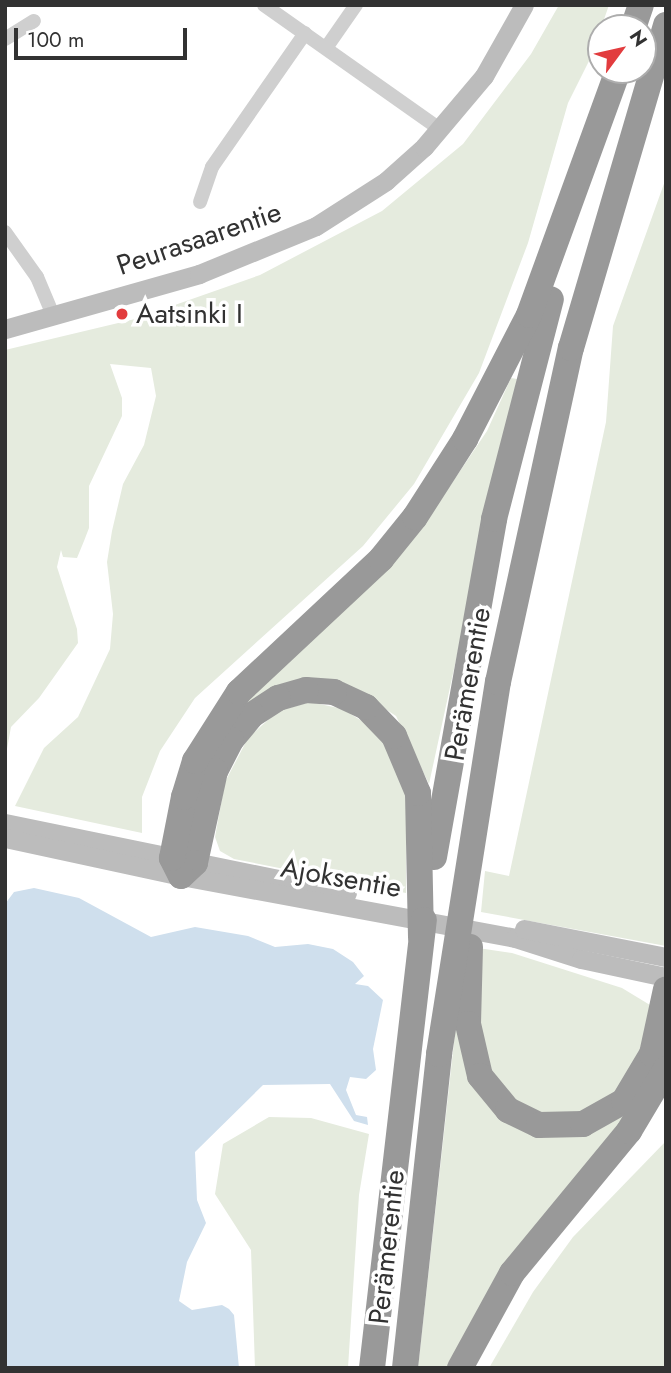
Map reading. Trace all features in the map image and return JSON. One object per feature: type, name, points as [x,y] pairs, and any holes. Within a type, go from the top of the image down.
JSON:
[{"type":"highway","name":"Perämerentie","points":[[405,1368],[439,1054],[472,844],[533,509],[571,348],[666,25]]},
{"type":"highway","points":[[183,866],[195,761],[217,720],[268,661],[381,559],[415,517],[465,439],[529,315],[614,84]]},
{"type":"highway","name":"Perämerentie","points":[[373,1368],[421,936],[454,727],[494,519],[545,317],[615,84]]},
{"type":"highway","points":[[183,866],[231,740],[252,715],[278,698],[306,690],[334,692],[366,707],[381,720],[412,773],[420,816],[421,936]]},
{"type":"highway","points":[[472,844],[469,1038],[480,1076],[508,1110],[539,1125],[563,1127],[592,1122],[611,1111],[633,1090],[652,1055],[666,989]]},
{"type":"highway","points":[[460,1368],[512,1273],[629,1131],[666,1069]]},
{"type":"main road","name":"Peurasaarentie","points":[[5,329],[210,271],[316,226],[386,181],[440,128],[484,76],[524,5]]},
{"type":"main road","name":"Ajoksentie","points":[[5,823],[183,866],[516,933],[666,957]]},
{"type":"main road","name":"Ajoksentie","points":[[5,838],[183,866]]},
{"type":"main road","name":"Ajoksentie","points":[[516,933],[582,959],[666,976]]},
{"type":"street","points":[[264,5],[440,128]]},
{"type":"street","points":[[326,48],[356,5]]},
{"type":"street","points":[[5,39],[34,21]]},
{"type":"street","points":[[200,202],[212,167],[305,33]]},
{"type":"street","points":[[5,232],[37,277],[53,315]]},
{"type":"shaded area","points":[[559,5],[609,5],[606,14],[587,14],[587,65],[568,103],[528,243],[479,373],[414,484],[363,546],[195,698],[160,751],[142,797],[142,833],[15,806],[44,748],[78,717],[110,649],[113,614],[107,562],[112,531],[123,484],[144,445],[156,396],[151,368],[110,364],[122,398],[122,416],[89,486],[89,528],[77,558],[63,557],[61,550],[57,567],[77,629],[78,643],[39,698],[11,727],[5,760],[5,350],[135,319],[260,275],[382,211],[463,144],[531,54]]},
{"type":"shaded area","points":[[666,178],[666,946],[481,912],[485,871],[509,876],[606,422],[613,326]]},
{"type":"shaded area","points":[[511,378],[517,379],[429,784],[396,716],[352,687],[229,722],[247,698],[421,529],[487,431]]},
{"type":"shaded area","points":[[310,702],[343,709],[379,732],[406,791],[406,893],[234,859],[220,851],[215,837],[225,782],[248,738],[278,711]]},
{"type":"shaded area","points":[[478,948],[512,953],[622,988],[650,1005],[647,1030],[630,1075],[600,1107],[557,1117],[524,1107],[492,1079],[478,1043]]},
{"type":"shaded area","points":[[458,1006],[460,1040],[534,1132],[642,1090],[451,1368],[418,1368]]},
{"type":"shaded area","points":[[269,1117],[311,1118],[369,1134],[359,1195],[348,1368],[255,1368],[251,1250],[215,1194],[223,1144]]},
{"type":"shaded area","points":[[666,1141],[666,1368],[489,1368],[533,1292],[573,1237]]},
{"type":"water","points":[[34,888],[79,898],[151,937],[195,927],[248,936],[275,947],[308,944],[333,949],[353,962],[364,976],[355,984],[368,986],[383,1000],[373,1049],[376,1070],[366,1079],[350,1077],[346,1090],[356,1115],[367,1117],[368,1125],[354,1121],[330,1084],[263,1085],[195,1152],[197,1200],[206,1223],[187,1262],[179,1301],[192,1310],[222,1305],[229,1309],[234,1315],[239,1368],[5,1368],[5,904],[14,892]]},
{"type":"place","name":"Aatsinki I","points":[[122,314]]}]
